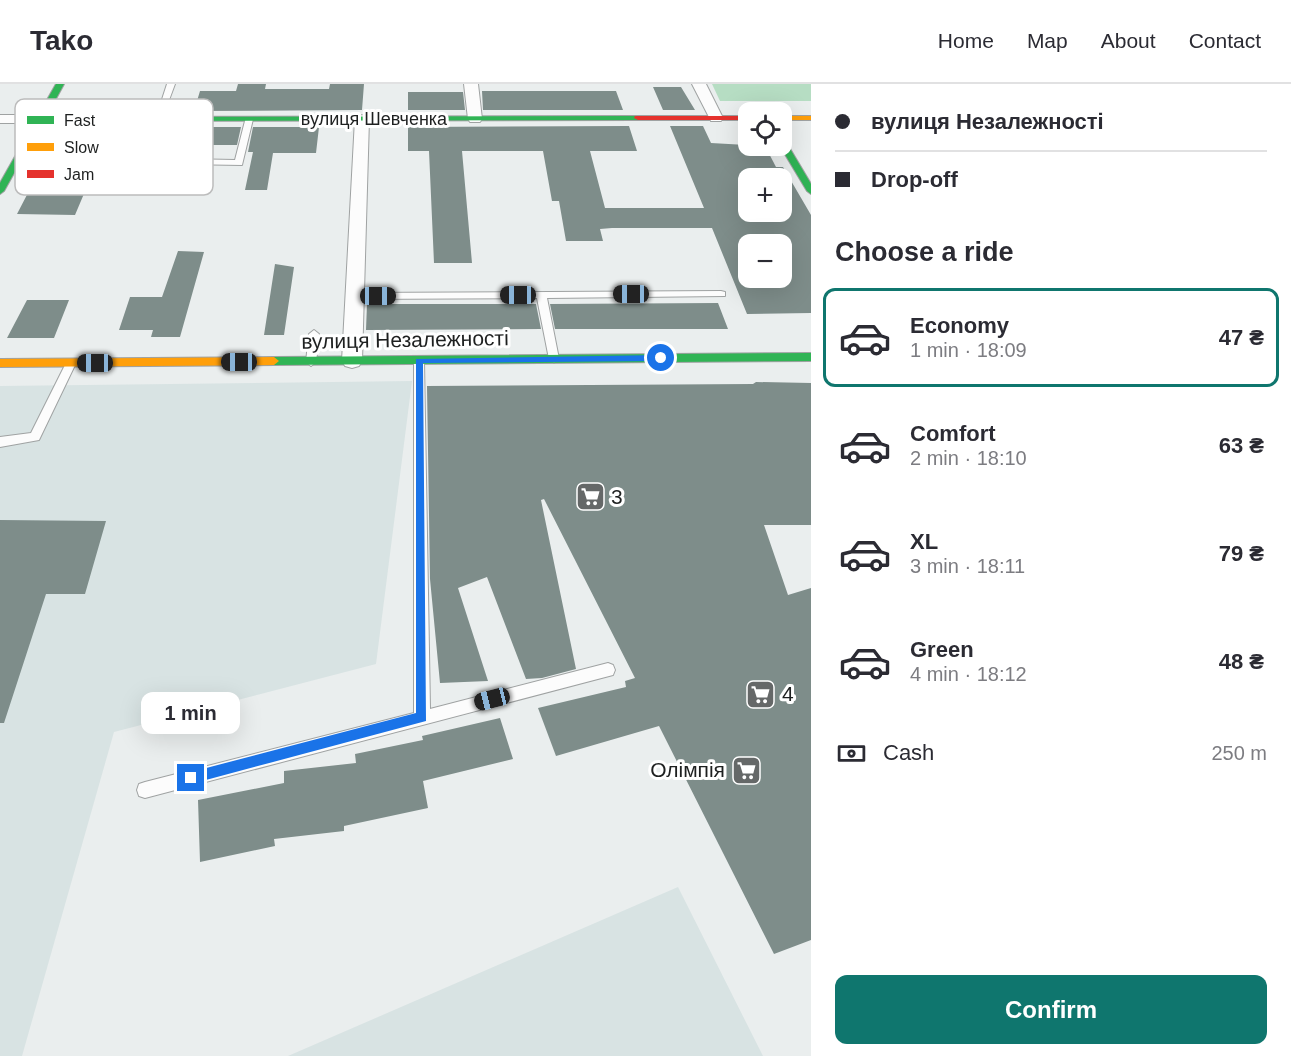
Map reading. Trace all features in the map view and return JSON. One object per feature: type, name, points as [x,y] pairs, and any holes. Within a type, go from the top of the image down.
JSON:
[{"type":"street","points":[[51,99],[60,84]]},
{"type":"street","points":[[471,84],[475,119]]},
{"type":"street","points":[[699,84],[716,118]]},
{"type":"street","name":"вулиця Шевченка","points":[[213,119],[738,118]]},
{"type":"street","points":[[792,118],[811,118]]},
{"type":"street","points":[[352,362],[362,119]]},
{"type":"street","points":[[790,156],[811,191]]},
{"type":"street","points":[[0,191],[15,164]]},
{"type":"street","name":"вулиця Незалежності","points":[[0,363],[811,357]]},
{"type":"lane","points":[[165,99],[171,84]]},
{"type":"lane","points":[[213,162],[239,162],[249,119]]},
{"type":"lane","points":[[355,296],[721,294]]},
{"type":"lane","points":[[542,295],[554,359]]},
{"type":"lane","points":[[311,362],[314,334]]},
{"type":"lane","points":[[419,361],[422,717]]},
{"type":"lane","points":[[0,442],[35,437],[71,363]]},
{"type":"lane","points":[[145,790],[608,670]]},
{"type":"shaded area","points":[[412,381],[376,664],[114,732],[22,1056],[0,1056],[0,386]]},
{"type":"shaded area","points":[[678,887],[763,1056],[288,1056]]},
{"type":"green space","points":[[712,84],[811,84],[811,101],[720,101]]},
{"type":"building","points":[[238,84],[266,84],[265,89],[329,89],[330,84],[364,84],[362,110],[213,111],[213,99],[198,99],[200,91],[236,91]]},
{"type":"building","points":[[653,87],[681,87],[695,110],[663,110]]},
{"type":"building","points":[[482,91],[616,91],[623,110],[483,110]]},
{"type":"building","points":[[408,92],[463,92],[465,110],[408,110]]},
{"type":"building","points":[[629,126],[637,151],[590,151],[605,208],[704,208],[670,126],[703,126],[711,143],[738,144],[738,156],[770,156],[776,167],[784,168],[738,168],[738,222],[792,222],[792,182],[811,215],[811,313],[747,314],[712,228],[600,229],[603,241],[566,241],[559,201],[552,201],[543,151],[462,151],[472,263],[434,263],[429,151],[408,151],[408,127]]},
{"type":"building","points":[[213,127],[241,127],[237,145],[213,145]]},
{"type":"building","points":[[253,127],[319,127],[316,153],[273,153],[267,190],[245,190],[253,152],[248,152]]},
{"type":"building","points":[[27,195],[83,195],[75,215],[17,214]]},
{"type":"building","points":[[178,251],[204,252],[180,337],[151,337],[153,330],[119,330],[130,297],[162,297]]},
{"type":"building","points":[[275,264],[294,267],[284,335],[264,335]]},
{"type":"building","points":[[27,300],[69,300],[54,338],[7,338]]},
{"type":"building","points":[[718,303],[728,329],[555,329],[550,304]]},
{"type":"building","points":[[367,304],[536,304],[541,329],[366,330]]},
{"type":"building","name":"Олімпія","points":[[756,382],[811,383],[811,525],[764,525],[788,595],[811,588],[811,940],[774,954],[659,726],[556,756],[538,708],[626,687],[625,681],[635,678],[544,499],[541,500],[576,669],[542,678],[526,679],[487,577],[458,588],[488,681],[440,683],[430,579],[427,386],[753,384]]},
{"type":"building","points":[[0,520],[106,521],[85,594],[46,594],[4,723],[0,723]]},
{"type":"building","points":[[500,718],[513,759],[423,781],[428,808],[344,826],[344,831],[274,839],[275,846],[200,862],[198,800],[284,783],[284,771],[356,763],[355,754],[423,740],[422,736]]},
{"type":"traffic: fast","points":[[52,99],[60,84]]},
{"type":"traffic: fast","points":[[213,119],[638,118]]},
{"type":"traffic: fast","points":[[790,156],[811,191]]},
{"type":"traffic: fast","points":[[0,191],[15,164]]},
{"type":"traffic: fast","points":[[274,361],[811,357]]},
{"type":"traffic: slow","points":[[792,118],[811,118]]},
{"type":"traffic: slow","points":[[0,363],[274,361]]},
{"type":"traffic: jam","points":[[638,118],[738,118]]},
{"type":"place","name":"3","points":[[590,497]]},
{"type":"place","name":"4","points":[[761,694]]},
{"type":"place","name":"Олімпія","points":[[746,770]]},
{"type":"route","points":[[191,778],[422,717],[419,361],[661,358]]}]
